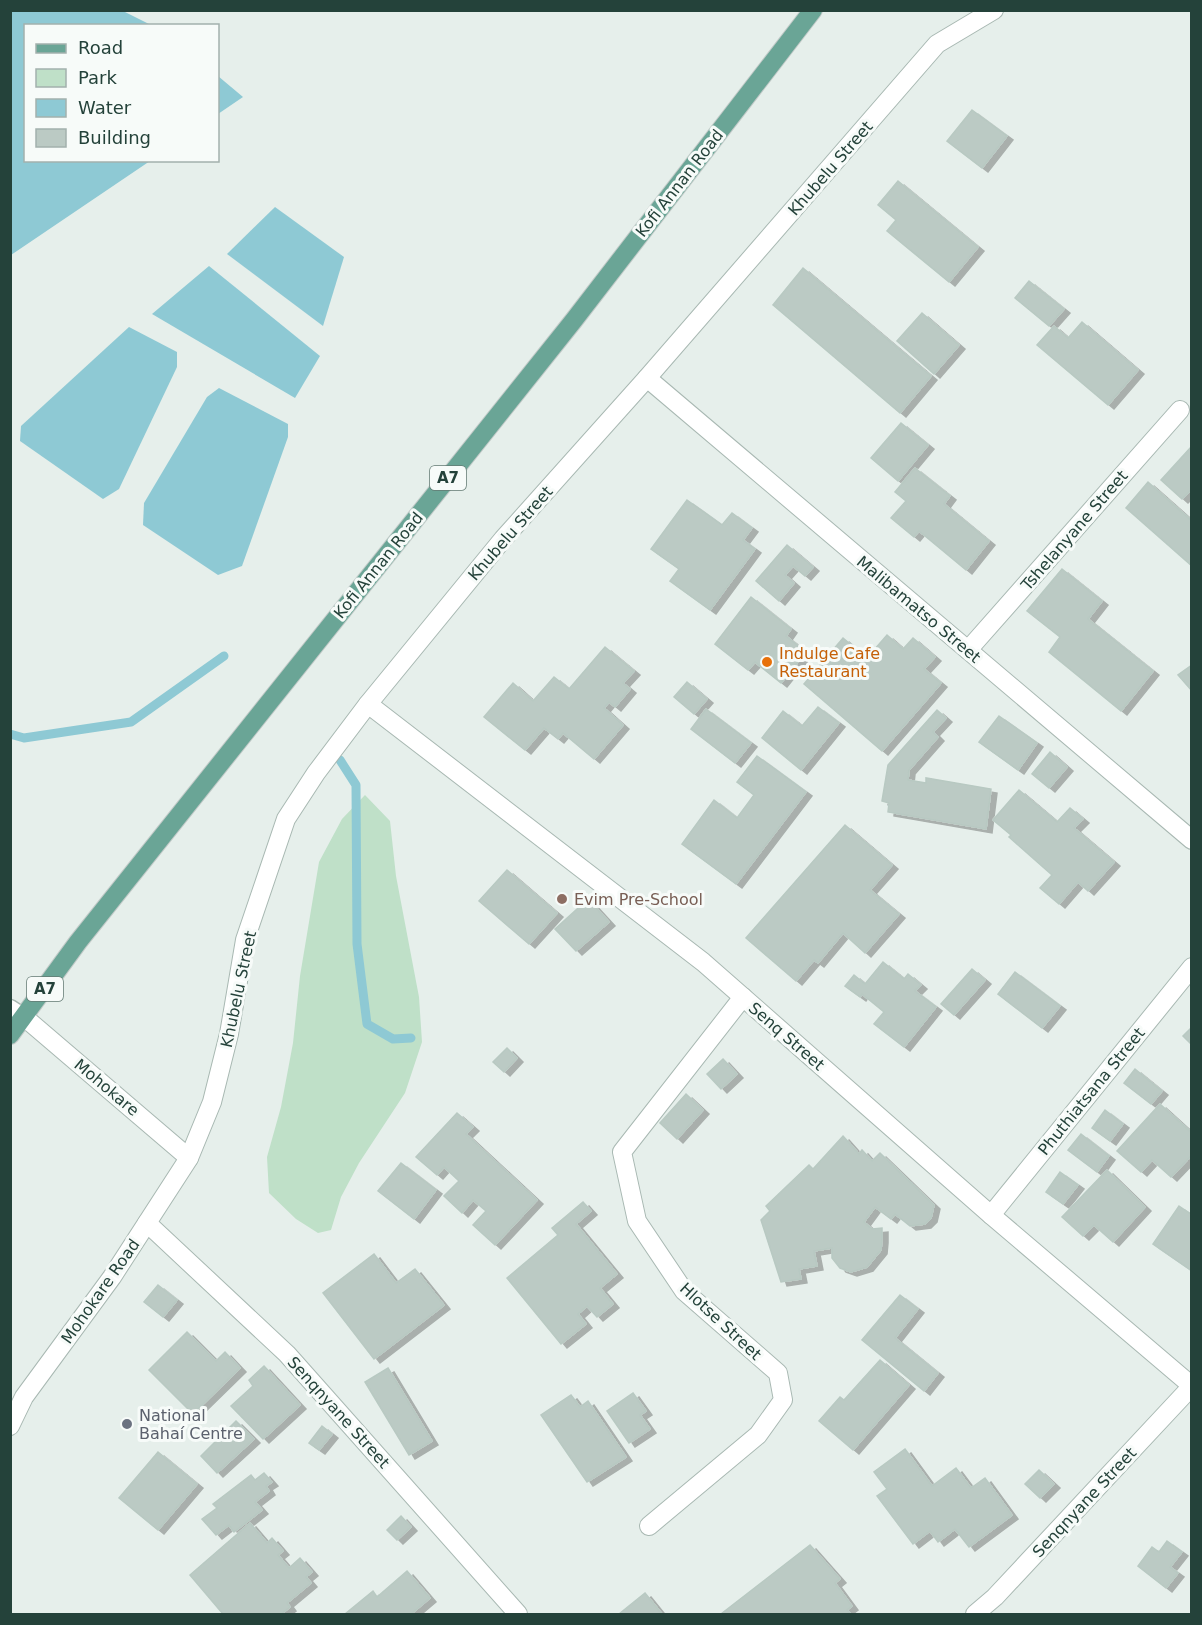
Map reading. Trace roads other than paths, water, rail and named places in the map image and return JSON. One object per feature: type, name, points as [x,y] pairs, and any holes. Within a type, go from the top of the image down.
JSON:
[{"type":"main road","name":"Kofi Annan Road","points":[[10,1035],[17,1013],[78,942],[574,320],[813,10]]},
{"type":"street","name":"Khubelu Street","points":[[189,1158],[212,1102],[229,1034],[245,940],[286,819],[368,704],[503,539],[647,378],[937,45],[994,10]]},
{"type":"street","name":"Malibamatso Street","points":[[647,378],[1191,840]]},
{"type":"street","name":"Tshelanyane Street","points":[[968,650],[1180,410]]},
{"type":"street","name":"Senq Street","points":[[368,704],[703,962],[991,1215],[1191,1386]]},
{"type":"street","name":"Phuthiatsana Street","points":[[991,1215],[1191,967]]},
{"type":"street","name":"Hlotse Street","points":[[649,1526],[758,1435],[783,1401],[778,1373],[684,1291],[637,1221],[622,1152],[743,998]]},
{"type":"street","name":"Mohokare","points":[[17,1013],[189,1158]]},
{"type":"street","name":"Mohokare Road","points":[[10,1425],[24,1397],[112,1277],[189,1158]]},
{"type":"street","name":"Senqnyane Street","points":[[147,1223],[287,1354],[518,1614]]},
{"type":"street","name":"Senqnyane Street","points":[[975,1614],[995,1597],[1191,1386]]},
{"type":"water","points":[[11,10],[123,11],[149,24],[24,24],[24,162],[149,162],[11,255]]},
{"type":"water","points":[[219,77],[243,97],[219,113]]},
{"type":"water","points":[[275,207],[344,257],[323,326],[227,254]]},
{"type":"water","points":[[209,266],[320,356],[295,398],[152,314]]},
{"type":"water","points":[[129,327],[177,352],[177,367],[119,489],[103,499],[20,441],[21,426]]},
{"type":"water","points":[[219,388],[288,424],[288,437],[242,566],[218,575],[143,525],[144,503],[207,397]]},
{"type":"waterway","points":[[10,734],[24,738],[131,722],[224,656]]},
{"type":"waterway","points":[[340,760],[356,785],[357,944],[367,1024],[393,1039],[411,1038]]},
{"type":"place","name":"Indulge Cafe Restaurant","points":[[767,662]]},
{"type":"place","name":"Evim Pre-School","points":[[562,899]]},
{"type":"place","name":"National Bahaí Centre","points":[[127,1424]]}]
